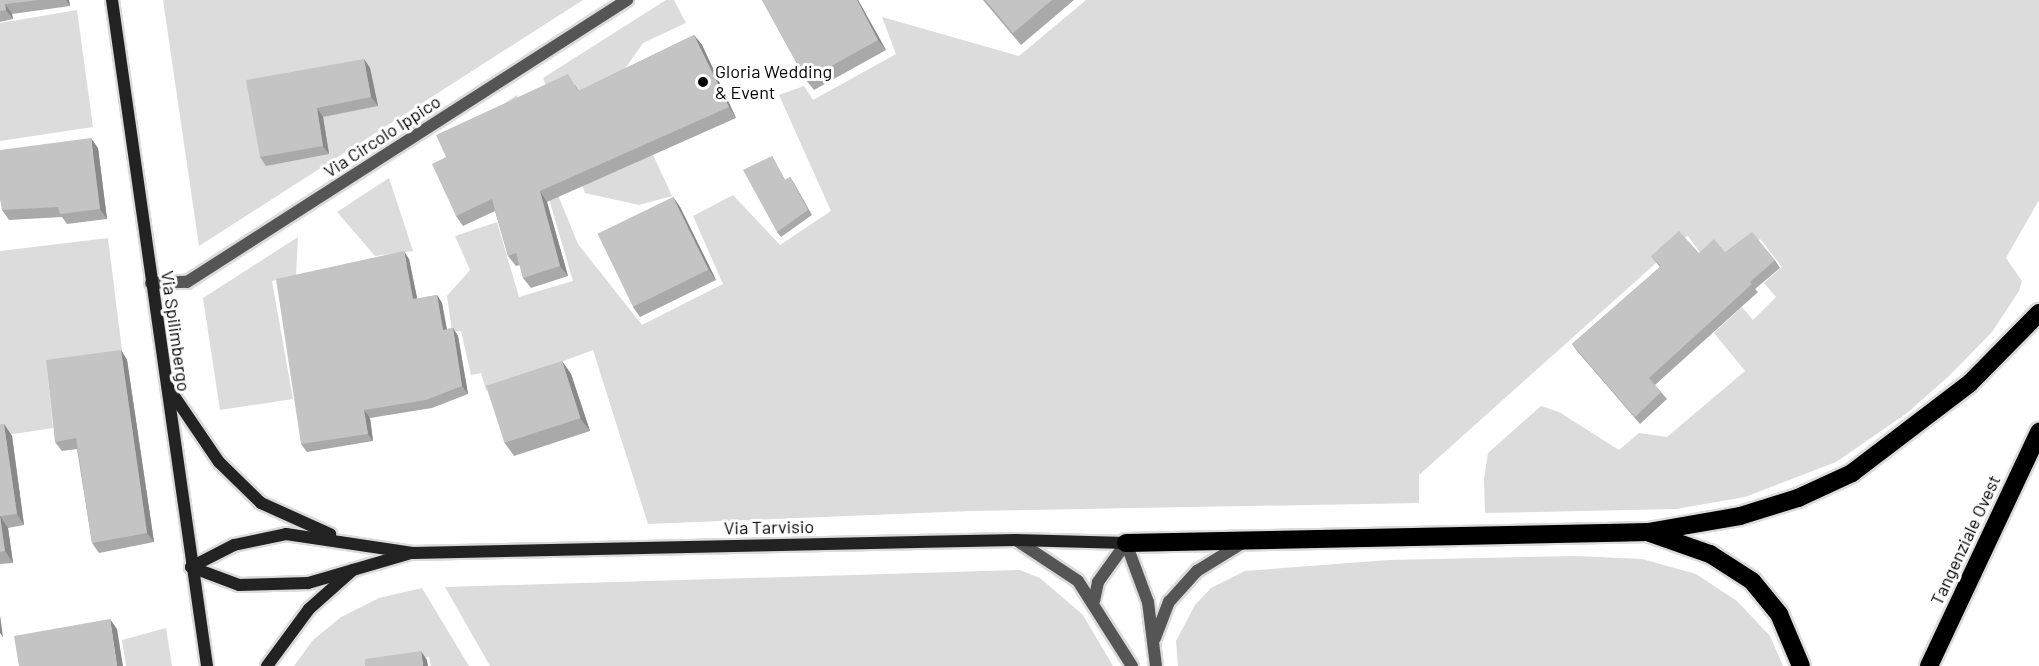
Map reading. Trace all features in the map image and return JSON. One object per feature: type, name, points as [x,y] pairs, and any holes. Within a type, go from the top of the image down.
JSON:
[{"type":"highway","points":[[1126,543],[1648,532],[1740,516],[1798,498],[1852,473],[1969,384],[2039,313]]},
{"type":"highway","name":"Tangenziale Ovest","points":[[1929,666],[2039,432]]},
{"type":"highway","points":[[1648,532],[1710,554],[1752,581],[1779,614],[1801,666]]},
{"type":"main road","name":"Via Spilimbergo","points":[[112,0],[191,567],[207,666]]},
{"type":"main road","name":"Via Tarvisio","points":[[166,384],[219,462],[261,503],[299,523],[354,543]]},
{"type":"main road","name":"Via Tarvisio","points":[[191,567],[234,545],[285,534],[412,553],[1016,540],[1126,543]]},
{"type":"main road","name":"Via Tarvisio","points":[[191,567],[239,585],[308,583],[412,553]]},
{"type":"main road","name":"Via Tarvisio","points":[[267,666],[309,609],[356,568]]},
{"type":"street","name":"Via Circolo Ippico","points":[[151,283],[187,282],[627,0]]},
{"type":"street","points":[[1016,540],[1056,564],[1094,601],[1132,666]]},
{"type":"street","points":[[1155,639],[1169,602],[1197,571],[1245,540]]},
{"type":"street","points":[[1094,601],[1098,582],[1126,543]]},
{"type":"street","points":[[1126,543],[1148,602],[1155,639],[1156,666]]},
{"type":"shaded area","points":[[163,0],[583,0],[199,246]]},
{"type":"shaded area","points":[[666,0],[674,0],[686,23],[643,43],[618,79],[672,196],[639,205],[585,193],[543,78]]},
{"type":"shaded area","points":[[1086,0],[2039,0],[2039,200],[2006,258],[2022,281],[2019,291],[1992,332],[1949,376],[1907,413],[1836,462],[1745,497],[1676,509],[1485,513],[1484,479],[1488,453],[1541,406],[1559,412],[1619,450],[1639,433],[1667,437],[1745,371],[1714,333],[1742,307],[1753,320],[1776,297],[1764,283],[1782,267],[1760,239],[1733,262],[1719,245],[1704,258],[1688,236],[1684,238],[1419,475],[1419,503],[970,511],[648,524],[593,350],[486,390],[481,373],[471,375],[461,331],[452,331],[447,296],[470,270],[455,236],[497,222],[519,297],[573,281],[546,189],[506,102],[517,95],[578,244],[642,325],[723,284],[693,216],[733,195],[780,245],[831,211],[779,95],[804,86],[813,100],[896,54],[882,17],[1019,56]]},
{"type":"shaded area","points":[[77,10],[93,127],[0,141],[0,23]]},
{"type":"shaded area","points":[[389,178],[413,251],[375,256],[337,212]]},
{"type":"shaded area","points":[[298,237],[296,276],[272,281],[293,399],[220,410],[203,298]]},
{"type":"shaded area","points":[[108,238],[123,358],[47,369],[53,428],[0,436],[0,251]]},
{"type":"shaded area","points":[[1575,556],[1642,559],[1696,574],[1737,601],[1770,636],[1783,666],[1178,666],[1176,641],[1195,605],[1211,588],[1245,571],[1389,560]]},
{"type":"shaded area","points":[[1020,570],[1040,578],[1083,615],[1113,666],[490,666],[445,587]]},
{"type":"shaded area","points":[[422,588],[469,666],[431,666],[429,657],[373,666],[294,666],[313,640],[341,617],[379,598]]},
{"type":"shaded area","points":[[166,628],[172,666],[126,666],[122,640]]},
{"type":"building","points":[[0,0],[39,0],[5,4],[6,10],[0,11]]},
{"type":"building","points":[[762,0],[857,0],[878,40],[806,80]]},
{"type":"building","points":[[985,0],[1052,0],[1013,33]]},
{"type":"building","points":[[694,35],[729,107],[540,191],[560,266],[523,278],[516,253],[508,256],[492,199],[456,216],[432,164],[446,157],[436,135],[568,74],[578,91]]},
{"type":"building","points":[[364,59],[371,97],[317,108],[323,146],[260,157],[246,80]]},
{"type":"building","points":[[91,138],[100,209],[60,214],[58,207],[2,210],[0,150]]},
{"type":"building","points":[[772,156],[785,180],[790,177],[808,210],[777,232],[743,170]]},
{"type":"building","points":[[673,197],[709,270],[633,307],[598,234]]},
{"type":"building","points":[[1679,231],[1699,253],[1714,239],[1725,252],[1752,232],[1775,260],[1649,378],[1661,392],[1635,417],[1572,344],[1661,266],[1651,256]]},
{"type":"building","points":[[404,251],[413,299],[437,295],[443,330],[453,328],[462,386],[426,400],[364,410],[368,434],[301,444],[276,279]]},
{"type":"building","points":[[121,350],[147,533],[92,543],[76,438],[55,442],[46,360]]},
{"type":"building","points":[[562,361],[581,418],[504,443],[486,386]]},
{"type":"building","points":[[4,424],[17,514],[0,516],[0,425]]},
{"type":"building","points":[[0,516],[5,551],[0,552]]},
{"type":"building","points":[[110,619],[117,666],[19,666],[14,636]]},
{"type":"building","points":[[421,651],[423,666],[365,666],[365,659]]},
{"type":"place","name":"Gloria Wedding & Event","points":[[703,82]]}]
